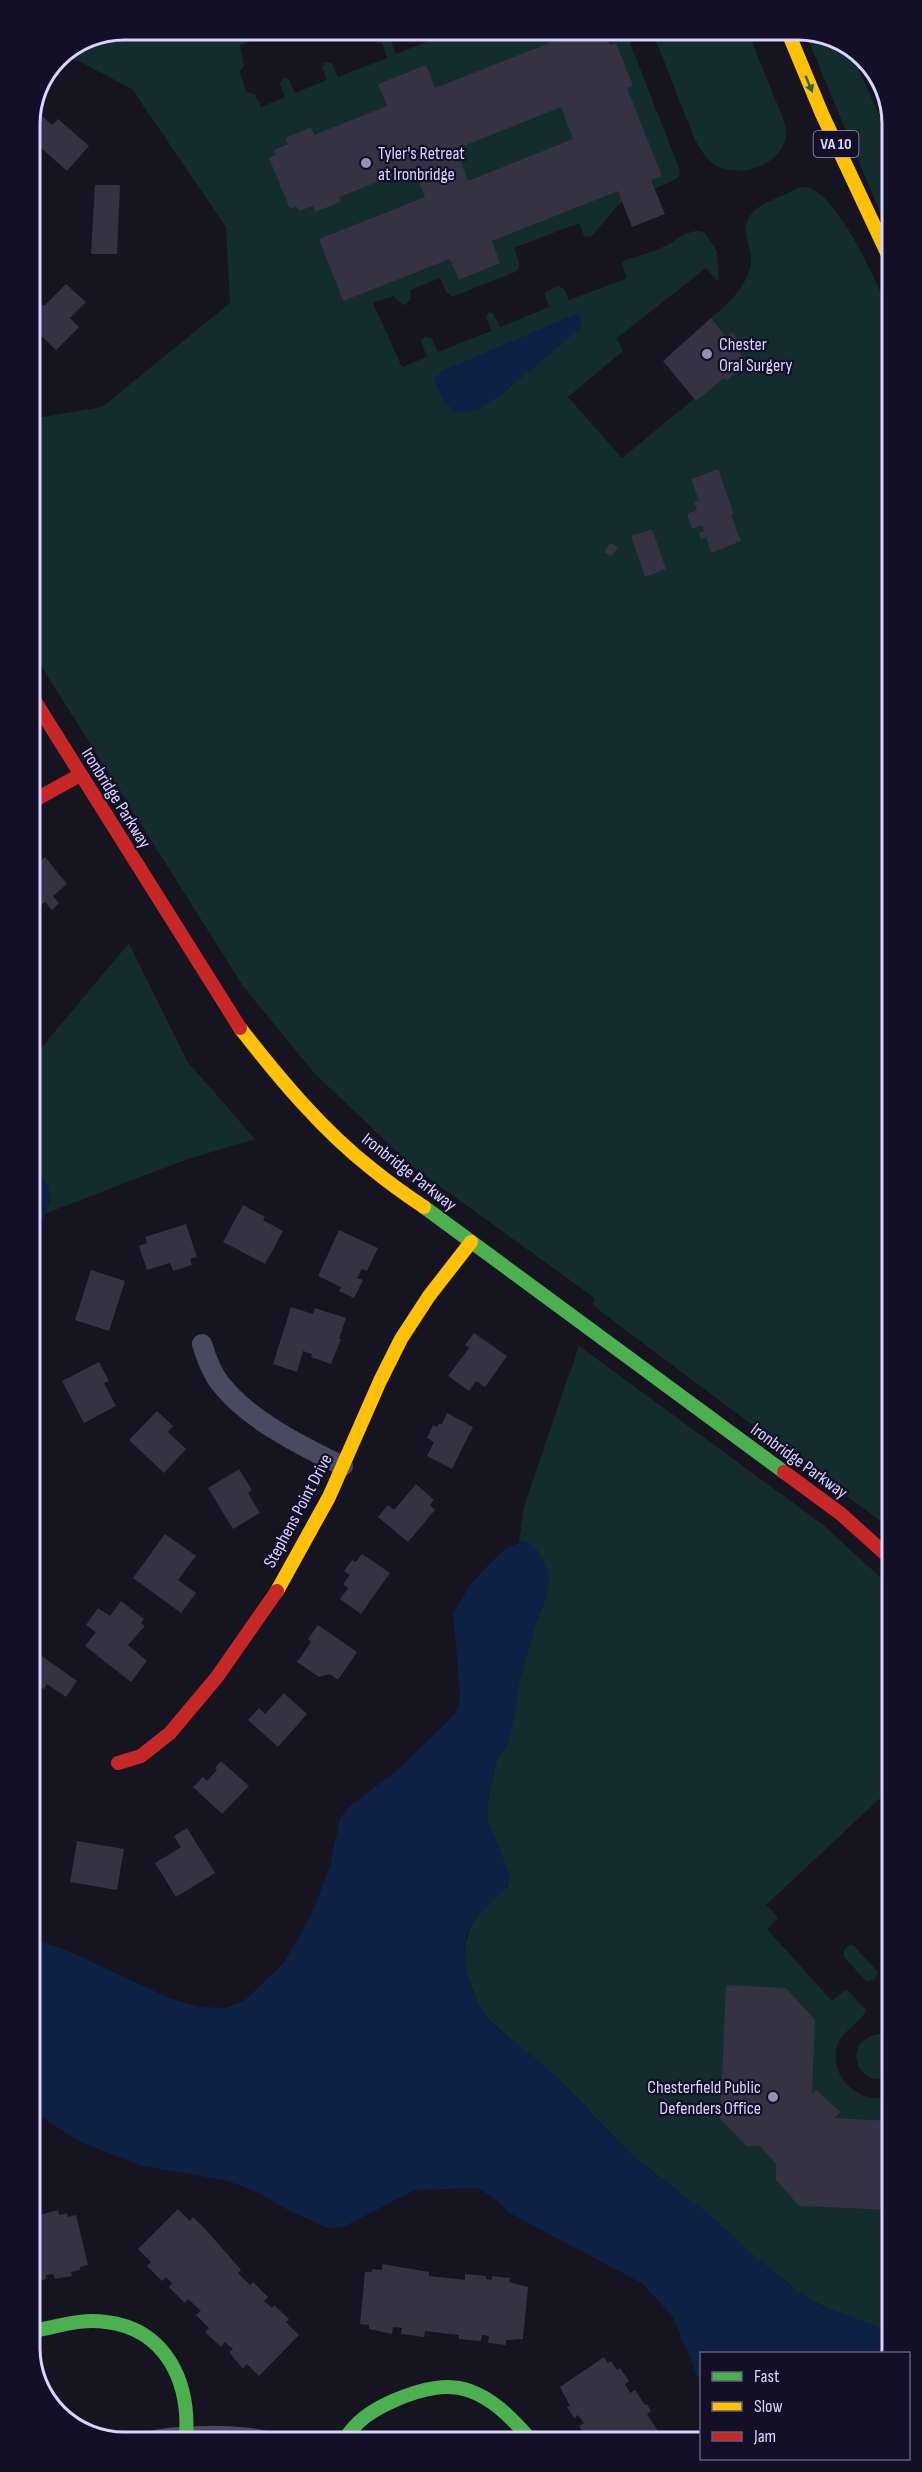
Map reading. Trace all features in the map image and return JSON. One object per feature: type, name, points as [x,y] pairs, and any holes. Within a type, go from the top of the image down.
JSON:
[{"type":"street","name":"VA 10","points":[[791,41],[881,240]]},
{"type":"street","name":"Ironbridge Parkway","points":[[41,711],[231,1017],[273,1071],[320,1121],[370,1168],[841,1514],[881,1550]]},
{"type":"street","points":[[41,797],[80,776]]},
{"type":"street","name":"Stephens Point Drive","points":[[118,1763],[139,1758],[152,1750],[218,1677],[255,1626],[310,1533],[344,1466],[393,1354],[439,1280],[471,1242]]},
{"type":"street","points":[[202,1344],[219,1382],[231,1395],[266,1424],[285,1436],[344,1466]]},
{"type":"street","points":[[40,2330],[88,2321],[110,2322],[132,2328],[152,2339],[168,2355],[177,2370],[185,2396],[186,2431]]},
{"type":"street","points":[[351,2431],[359,2420],[386,2404],[409,2394],[452,2386],[496,2405],[523,2432]]},
{"type":"green space","points":[[250,41],[240,45],[244,66],[239,72],[247,92],[255,94],[261,107],[285,97],[280,84],[284,77],[289,79],[295,93],[327,80],[322,67],[325,62],[332,63],[338,77],[387,58],[382,41],[391,41],[396,54],[428,41],[629,41],[680,175],[676,179],[618,205],[591,237],[584,236],[579,223],[514,248],[519,263],[518,270],[515,272],[452,297],[446,292],[440,278],[410,290],[411,299],[406,305],[393,296],[373,303],[402,367],[427,357],[421,341],[425,336],[432,339],[438,352],[491,331],[486,317],[489,312],[493,313],[500,327],[549,307],[545,295],[547,291],[559,286],[564,289],[569,300],[627,278],[622,264],[625,260],[661,248],[687,233],[704,232],[717,251],[719,280],[717,281],[706,268],[617,338],[623,351],[568,397],[622,458],[740,361],[711,318],[740,289],[749,271],[751,261],[746,228],[750,216],[757,208],[802,187],[815,190],[828,201],[841,218],[864,259],[881,294],[881,1522],[608,1317],[593,1305],[595,1298],[413,1167],[314,1073],[243,986],[41,665],[41,417],[102,407],[230,303],[226,227],[132,89],[74,58],[92,47],[108,42]],"holes":[[[576,315],[581,317],[580,328],[500,395],[441,372]]]},
{"type":"green space","points":[[656,41],[752,41],[783,118],[786,132],[780,152],[763,165],[732,170],[717,166],[709,160],[694,138]]},
{"type":"green space","points":[[809,42],[830,47],[857,65],[881,119],[881,215]]},
{"type":"green space","points":[[129,943],[187,1061],[255,1139],[185,1160],[44,1214],[50,1200],[41,1178],[41,1049]]},
{"type":"green space","points":[[579,1346],[822,1524],[881,1578],[881,1797],[766,1905],[777,1916],[777,1919],[767,1929],[832,2001],[845,1990],[866,2010],[843,2035],[837,2046],[836,2058],[838,2069],[850,2087],[869,2097],[881,2098],[881,2330],[805,2297],[756,2258],[715,2220],[631,2155],[570,2091],[487,2018],[477,2001],[466,1972],[465,1946],[471,1924],[508,1886],[488,1821],[487,1804],[497,1759],[507,1745],[520,1678],[546,1598],[523,1541],[519,1542],[524,1506]]},
{"type":"green space","points":[[850,1945],[854,1946],[876,1970],[878,1974],[874,1980],[866,1981],[844,1957],[844,1949]]},
{"type":"green space","points":[[881,2034],[880,2079],[862,2072],[858,2064],[856,2054],[859,2045],[867,2038]]},
{"type":"water","points":[[576,314],[581,317],[580,328],[500,395],[478,409],[462,413],[454,411],[443,399],[434,379],[441,372]]},
{"type":"water","points":[[41,1179],[48,1187],[50,1195],[41,1224]]},
{"type":"water","points":[[523,1541],[534,1545],[544,1561],[549,1578],[546,1598],[520,1678],[512,1730],[507,1745],[497,1759],[487,1804],[488,1821],[511,1878],[500,1894],[477,1917],[467,1936],[466,1966],[477,2001],[494,2025],[560,2080],[634,2157],[706,2213],[769,2269],[813,2302],[881,2330],[881,2352],[700,2352],[700,2383],[673,2317],[643,2284],[508,2212],[499,2202],[478,2188],[415,2190],[343,2227],[327,2228],[284,2208],[260,2193],[228,2181],[140,2165],[81,2142],[40,2116],[40,1941],[68,1951],[169,1998],[200,2007],[225,2008],[244,2001],[283,1964],[311,1916],[330,1866],[340,1818],[350,1806],[400,1768],[454,1715],[459,1706],[460,1694],[453,1613],[471,1584],[507,1548]]},
{"type":"building","name":"Tyler's Retreat at Ironbridge","points":[[554,41],[608,41],[610,45],[616,43],[633,86],[627,88],[662,176],[651,180],[665,214],[632,227],[618,191],[492,241],[500,263],[459,280],[450,259],[343,301],[319,239],[425,197],[413,168],[339,197],[341,202],[315,212],[313,206],[299,211],[296,206],[290,209],[269,158],[276,155],[274,150],[288,144],[285,138],[311,127],[314,135],[387,106],[378,84],[426,65],[435,88]],"holes":[[[561,107],[573,139],[468,181],[456,149]]]},
{"type":"building","points":[[41,117],[52,125],[58,119],[89,146],[67,171],[41,148]]},
{"type":"building","points":[[95,185],[120,185],[117,254],[91,254]]},
{"type":"building","points":[[66,284],[86,302],[70,318],[79,327],[56,350],[41,335],[41,305],[44,306]]},
{"type":"building","name":"Chester Oral Surgery","points":[[711,318],[726,337],[732,332],[739,341],[734,346],[748,362],[726,381],[724,378],[696,401],[663,361]]},
{"type":"building","points":[[718,469],[741,541],[711,553],[706,537],[701,539],[699,533],[704,531],[702,525],[692,529],[687,514],[697,510],[694,502],[699,501],[691,479]]},
{"type":"building","points":[[652,529],[666,569],[645,577],[631,536]]},
{"type":"building","points":[[610,543],[618,547],[612,557],[604,552]]},
{"type":"building","points":[[45,857],[67,884],[53,896],[59,903],[52,910],[45,902],[41,905],[41,861]]},
{"type":"building","points":[[243,1205],[265,1217],[263,1220],[283,1231],[265,1264],[223,1242]]},
{"type":"building","points":[[186,1224],[197,1257],[190,1259],[192,1265],[173,1271],[170,1263],[147,1270],[139,1246],[147,1243],[145,1237]]},
{"type":"building","points":[[339,1230],[378,1248],[367,1271],[362,1269],[357,1278],[363,1280],[354,1298],[339,1291],[341,1287],[318,1276]]},
{"type":"building","points":[[91,1270],[125,1281],[109,1331],[75,1320]]},
{"type":"building","points":[[291,1307],[313,1314],[315,1308],[346,1318],[331,1364],[311,1357],[312,1354],[303,1351],[297,1372],[273,1364]]},
{"type":"building","points":[[474,1333],[507,1356],[485,1387],[476,1381],[469,1391],[448,1376],[469,1348],[465,1345]]},
{"type":"building","points":[[99,1362],[109,1381],[104,1383],[116,1406],[84,1423],[62,1381]]},
{"type":"building","points":[[157,1411],[173,1426],[168,1432],[186,1449],[164,1473],[129,1440]]},
{"type":"building","points":[[447,1413],[473,1427],[452,1469],[427,1456],[434,1442],[427,1438],[433,1425],[437,1427],[442,1424]]},
{"type":"building","points":[[239,1469],[252,1490],[248,1493],[260,1513],[233,1529],[208,1488]]},
{"type":"building","points":[[416,1484],[434,1500],[430,1505],[435,1510],[408,1542],[378,1517],[388,1505],[394,1510]]},
{"type":"building","points":[[165,1534],[196,1556],[178,1580],[196,1593],[181,1613],[133,1578]]},
{"type":"building","points":[[362,1554],[390,1573],[361,1614],[340,1599],[348,1588],[343,1584],[350,1575],[344,1571],[352,1560],[356,1562]]},
{"type":"building","points":[[121,1601],[144,1619],[141,1623],[145,1626],[128,1645],[147,1661],[131,1682],[85,1646],[96,1632],[86,1625],[98,1608],[110,1616]]},
{"type":"building","points":[[318,1625],[357,1652],[338,1680],[330,1674],[319,1677],[297,1662],[311,1642],[308,1639]]},
{"type":"building","points":[[40,1655],[77,1681],[66,1697],[47,1684],[44,1689],[41,1688]]},
{"type":"building","points":[[284,1693],[307,1714],[278,1747],[248,1720],[259,1708],[265,1714]]},
{"type":"building","points":[[221,1761],[249,1786],[222,1814],[193,1787],[203,1777],[207,1781],[217,1770],[215,1768]]},
{"type":"building","points":[[187,1828],[215,1873],[176,1897],[155,1863],[181,1847],[174,1836]]},
{"type":"building","points":[[77,1841],[124,1849],[117,1890],[70,1882]]},
{"type":"building","name":"Chesterfield Public Defenders Office","points":[[726,1985],[786,1988],[815,2020],[812,2094],[817,2090],[840,2112],[834,2118],[881,2120],[881,2210],[799,2206],[776,2180],[776,2164],[760,2146],[746,2146],[720,2119]]},
{"type":"building","points":[[178,2209],[190,2221],[193,2217],[208,2232],[241,2270],[238,2273],[250,2285],[253,2282],[268,2297],[264,2301],[272,2308],[274,2305],[289,2319],[286,2322],[299,2335],[259,2376],[247,2364],[243,2369],[229,2352],[233,2349],[225,2342],[221,2347],[205,2332],[209,2328],[196,2315],[201,2311],[188,2299],[185,2303],[169,2287],[172,2283],[166,2277],[162,2281],[147,2266],[151,2262],[138,2249]]},
{"type":"building","points":[[58,2210],[59,2215],[67,2213],[68,2217],[76,2215],[88,2265],[71,2272],[72,2276],[55,2279],[53,2274],[46,2275],[47,2279],[40,2280],[40,2215]]},
{"type":"building","points":[[382,2264],[429,2272],[429,2276],[465,2280],[465,2274],[486,2276],[486,2279],[492,2280],[492,2276],[510,2278],[509,2282],[528,2287],[523,2339],[506,2340],[506,2345],[488,2343],[489,2336],[482,2335],[481,2341],[459,2339],[459,2335],[425,2331],[424,2337],[401,2334],[402,2328],[393,2327],[392,2334],[369,2329],[369,2325],[360,2324],[365,2272],[372,2272],[372,2269],[382,2270]]},
{"type":"building","points":[[604,2357],[608,2363],[611,2361],[617,2370],[620,2368],[629,2381],[625,2384],[630,2393],[635,2390],[645,2405],[647,2404],[651,2411],[647,2414],[658,2432],[583,2432],[579,2426],[584,2423],[578,2415],[574,2418],[567,2407],[570,2406],[560,2387]]},
{"type":"traffic: fast","points":[[424,1207],[784,1472]]},
{"type":"traffic: fast","points":[[40,2330],[78,2322],[97,2321],[127,2327],[144,2335],[159,2347],[178,2378],[184,2397],[186,2431]]},
{"type":"traffic: fast","points":[[350,2431],[372,2412],[393,2401],[416,2392],[454,2387],[485,2398],[523,2432]]},
{"type":"traffic: slow","points":[[792,41],[822,114],[881,240]]},
{"type":"traffic: slow","points":[[240,1028],[286,1084],[336,1138],[378,1174],[424,1207]]},
{"type":"traffic: slow","points":[[277,1591],[329,1497],[401,1339],[429,1296],[471,1242]]},
{"type":"traffic: jam","points":[[41,711],[240,1028]]},
{"type":"traffic: jam","points":[[41,797],[80,775]]},
{"type":"traffic: jam","points":[[784,1472],[841,1514],[881,1550]]},
{"type":"traffic: jam","points":[[118,1763],[141,1756],[170,1733],[217,1677],[277,1591]]},
{"type":"place","name":"Tyler's Retreat at Ironbridge","points":[[366,163]]},
{"type":"place","name":"Chester Oral Surgery","points":[[707,354]]},
{"type":"place","name":"Chesterfield Public Defenders Office","points":[[773,2097]]}]
